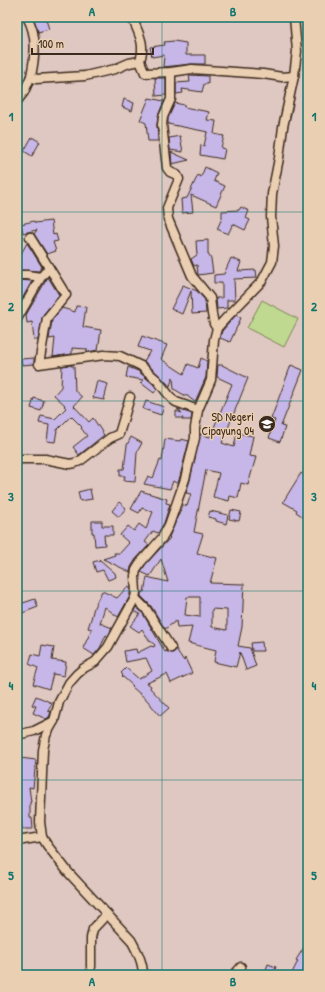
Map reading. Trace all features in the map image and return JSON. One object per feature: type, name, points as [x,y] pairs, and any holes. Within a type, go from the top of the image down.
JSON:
[{"type":"street","points":[[17,101],[24,92],[32,76],[35,39],[27,17]]},
{"type":"street","points":[[132,17],[141,40],[143,53],[140,61],[145,73],[171,72],[192,69],[282,77],[294,76]]},
{"type":"street","points":[[143,975],[143,967],[131,940],[68,872],[42,837],[40,822],[43,750],[46,735],[54,721],[59,702],[69,683],[76,674],[95,662],[112,641],[135,598],[136,570],[165,533],[173,514],[193,449],[198,410],[211,380],[214,340],[217,328],[262,281],[272,262],[274,246],[271,217],[272,194],[294,76],[297,51],[294,17]]},
{"type":"street","points":[[32,76],[39,80],[78,77],[106,72],[129,63],[140,61]]},
{"type":"street","points":[[171,72],[171,99],[163,117],[162,126],[167,168],[170,172],[177,175],[179,179],[170,201],[167,215],[172,231],[192,276],[210,298],[214,324],[217,328]]},
{"type":"street","points":[[30,237],[66,295],[47,318],[39,364],[98,355],[120,356],[141,366],[176,402],[198,410]]},
{"type":"street","points":[[17,319],[41,278],[49,268]]},
{"type":"street","points":[[17,275],[27,275],[41,278]]},
{"type":"street","points":[[17,459],[46,459],[70,464],[80,461],[110,438],[119,434],[130,397]]},
{"type":"street","points":[[135,598],[146,609],[171,648]]},
{"type":"street","points":[[17,735],[34,731],[54,721]]},
{"type":"street","points":[[17,841],[42,837]]},
{"type":"street","points":[[91,967],[91,938],[93,929],[107,914]]},
{"type":"street","points":[[234,975],[241,967]]},
{"type":"green space","points":[[262,300],[298,319],[284,347],[247,328]]},
{"type":"building","points":[[33,17],[45,17],[49,29],[38,32]]},
{"type":"building","points":[[174,41],[186,43],[186,55],[205,55],[205,64],[163,67],[164,55],[152,57],[150,47],[165,45],[164,42]]},
{"type":"building","points":[[189,75],[208,76],[208,84],[204,84],[202,92],[182,89],[183,93],[176,94],[176,83],[190,82]]},
{"type":"building","points":[[155,78],[166,78],[166,95],[156,96]]},
{"type":"building","points":[[149,98],[164,101],[158,116],[158,141],[148,141],[146,123],[140,120]]},
{"type":"building","points":[[124,99],[134,103],[132,111],[122,107]]},
{"type":"building","points":[[175,103],[184,105],[184,107],[209,112],[207,120],[216,121],[214,134],[224,136],[221,148],[225,149],[223,159],[200,155],[201,145],[204,146],[208,132],[168,124],[168,118]]},
{"type":"building","points":[[180,136],[183,152],[170,150],[169,138]]},
{"type":"building","points":[[32,137],[40,142],[32,156],[24,151]]},
{"type":"building","points":[[171,152],[189,160],[172,164]]},
{"type":"building","points":[[205,167],[217,173],[214,181],[225,186],[216,206],[191,195],[193,212],[182,213],[181,199],[187,198],[198,175],[201,177]]},
{"type":"building","points":[[241,207],[249,211],[246,218],[250,220],[245,230],[233,224],[228,234],[217,229],[222,218],[222,211],[239,210]]},
{"type":"building","points":[[34,221],[35,223],[51,221],[53,235],[56,234],[58,241],[53,242],[56,251],[47,254],[34,234],[37,230],[23,233],[21,224]]},
{"type":"building","points":[[208,240],[208,254],[211,259],[213,273],[198,275],[197,265],[194,266],[191,259],[197,255],[196,241]]},
{"type":"building","points":[[27,243],[42,267],[39,271],[17,270],[17,261]]},
{"type":"building","points":[[231,258],[241,262],[238,271],[256,270],[257,278],[234,279],[235,300],[227,300],[227,308],[217,309],[216,298],[222,298],[222,283],[214,283],[214,275],[224,274]]},
{"type":"building","points":[[48,277],[59,295],[43,315],[38,340],[34,340],[32,322],[27,323],[26,315]]},
{"type":"building","points":[[17,280],[32,281],[17,308]]},
{"type":"building","points":[[183,285],[197,291],[205,300],[206,313],[192,314],[191,291],[182,314],[171,309]]},
{"type":"building","points":[[76,306],[86,307],[83,327],[101,330],[98,350],[87,352],[87,349],[72,348],[72,354],[53,357],[55,338],[49,339],[52,320],[62,308],[75,312]]},
{"type":"building","points":[[236,315],[241,318],[230,342],[220,338],[222,331]]},
{"type":"building","points":[[142,336],[167,345],[161,359],[184,374],[188,364],[198,368],[201,358],[207,361],[206,377],[195,402],[187,395],[184,395],[174,389],[173,377],[170,386],[144,361],[150,351],[138,347]]},
{"type":"building","points":[[34,358],[34,364],[22,365],[21,359]]},
{"type":"building","points":[[218,365],[222,365],[248,378],[222,443],[234,447],[237,433],[253,436],[249,456],[256,457],[248,485],[241,483],[238,498],[230,496],[229,501],[213,497],[219,473],[206,470],[194,532],[203,534],[197,553],[217,558],[210,583],[244,584],[242,627],[238,646],[250,648],[256,666],[246,670],[240,652],[236,667],[214,662],[216,650],[188,643],[192,627],[177,628],[176,621],[165,629],[151,606],[141,596],[141,592],[144,592],[147,577],[168,582],[161,559],[150,576],[141,572],[145,565],[170,538],[169,537],[183,505],[187,506],[191,494],[186,493],[200,434],[210,437],[232,384],[217,377]],"holes":[[[187,597],[200,597],[200,617],[185,615]],[[212,609],[227,610],[227,630],[212,627]]]},
{"type":"building","points":[[291,365],[303,370],[281,426],[285,427],[280,442],[269,438],[275,420],[271,419]]},
{"type":"building","points":[[62,366],[74,366],[75,391],[82,397],[74,406],[89,422],[93,418],[104,435],[79,455],[73,447],[87,436],[81,428],[82,427],[71,416],[57,430],[55,442],[47,441],[49,425],[39,423],[41,416],[55,419],[66,408],[64,406],[65,405],[54,395],[61,387]]},
{"type":"building","points":[[128,367],[138,371],[153,384],[157,389],[154,393],[141,383],[143,380],[126,377]]},
{"type":"building","points":[[97,381],[108,384],[104,400],[93,398]]},
{"type":"building","points":[[34,398],[44,401],[41,411],[31,408]]},
{"type":"building","points":[[146,401],[164,407],[161,415],[143,409]]},
{"type":"building","points":[[177,409],[192,414],[191,420],[176,418],[176,411],[182,413]]},
{"type":"building","points":[[131,437],[142,443],[137,452],[135,482],[124,481],[125,476],[120,476],[120,469],[124,469],[127,445]]},
{"type":"building","points":[[165,439],[180,441],[181,439],[189,441],[178,484],[173,481],[170,489],[144,484],[148,476],[153,478],[160,460],[162,461]]},
{"type":"building","points":[[301,473],[308,478],[308,520],[296,512],[297,510],[283,502]]},
{"type":"building","points":[[90,489],[92,499],[80,501],[78,492]]},
{"type":"building","points":[[141,491],[167,499],[166,503],[170,504],[164,523],[158,533],[153,531],[145,542],[149,545],[136,559],[130,572],[103,559],[115,555],[114,553],[120,553],[129,543],[120,535],[128,526],[134,531],[139,524],[146,529],[153,512],[142,508],[139,513],[131,509]]},
{"type":"building","points":[[119,502],[126,508],[119,517],[112,511]]},
{"type":"building","points":[[231,510],[241,512],[239,521],[229,519]]},
{"type":"building","points":[[210,511],[228,515],[226,524],[208,517]]},
{"type":"building","points":[[92,521],[102,521],[102,526],[113,526],[113,535],[104,535],[105,545],[95,546],[94,533],[92,533]]},
{"type":"building","points":[[99,559],[115,573],[116,577],[108,580],[103,570],[96,572],[93,562],[100,560]]},
{"type":"building","points":[[128,586],[130,587],[130,596],[118,617],[105,607],[100,623],[112,628],[94,655],[83,648],[92,629],[88,628],[94,607],[102,591],[117,598]]},
{"type":"building","points":[[35,599],[38,607],[17,615],[17,605]]},
{"type":"building","points":[[136,607],[142,612],[165,652],[167,651],[172,653],[176,649],[184,661],[185,658],[192,673],[171,683],[167,674],[147,683],[169,708],[160,716],[147,700],[122,676],[123,675],[121,673],[126,668],[139,679],[152,671],[146,658],[126,662],[124,651],[136,649],[137,653],[151,646],[154,647],[155,645],[149,640],[142,629],[139,632],[130,626],[140,614],[134,611]]},
{"type":"building","points":[[262,642],[263,651],[252,651],[251,643]]},
{"type":"building","points":[[42,645],[54,647],[52,660],[66,662],[64,676],[53,674],[49,689],[33,684],[38,668],[29,664],[32,654],[40,656]]},
{"type":"building","points":[[36,696],[52,703],[48,711],[51,712],[49,717],[46,719],[33,713],[36,706],[32,705]]},
{"type":"building","points":[[20,758],[36,760],[33,788],[29,787],[31,802],[30,818],[32,818],[33,829],[22,829],[21,815],[17,812],[17,769]]},
{"type":"building","points":[[308,941],[308,963],[300,975],[291,975],[298,961],[296,960]]},
{"type":"building","points":[[268,964],[276,967],[273,975],[264,975]]},
{"type":"place","name":"SD Negeri Cipayung 04","points":[[267,424]]}]
